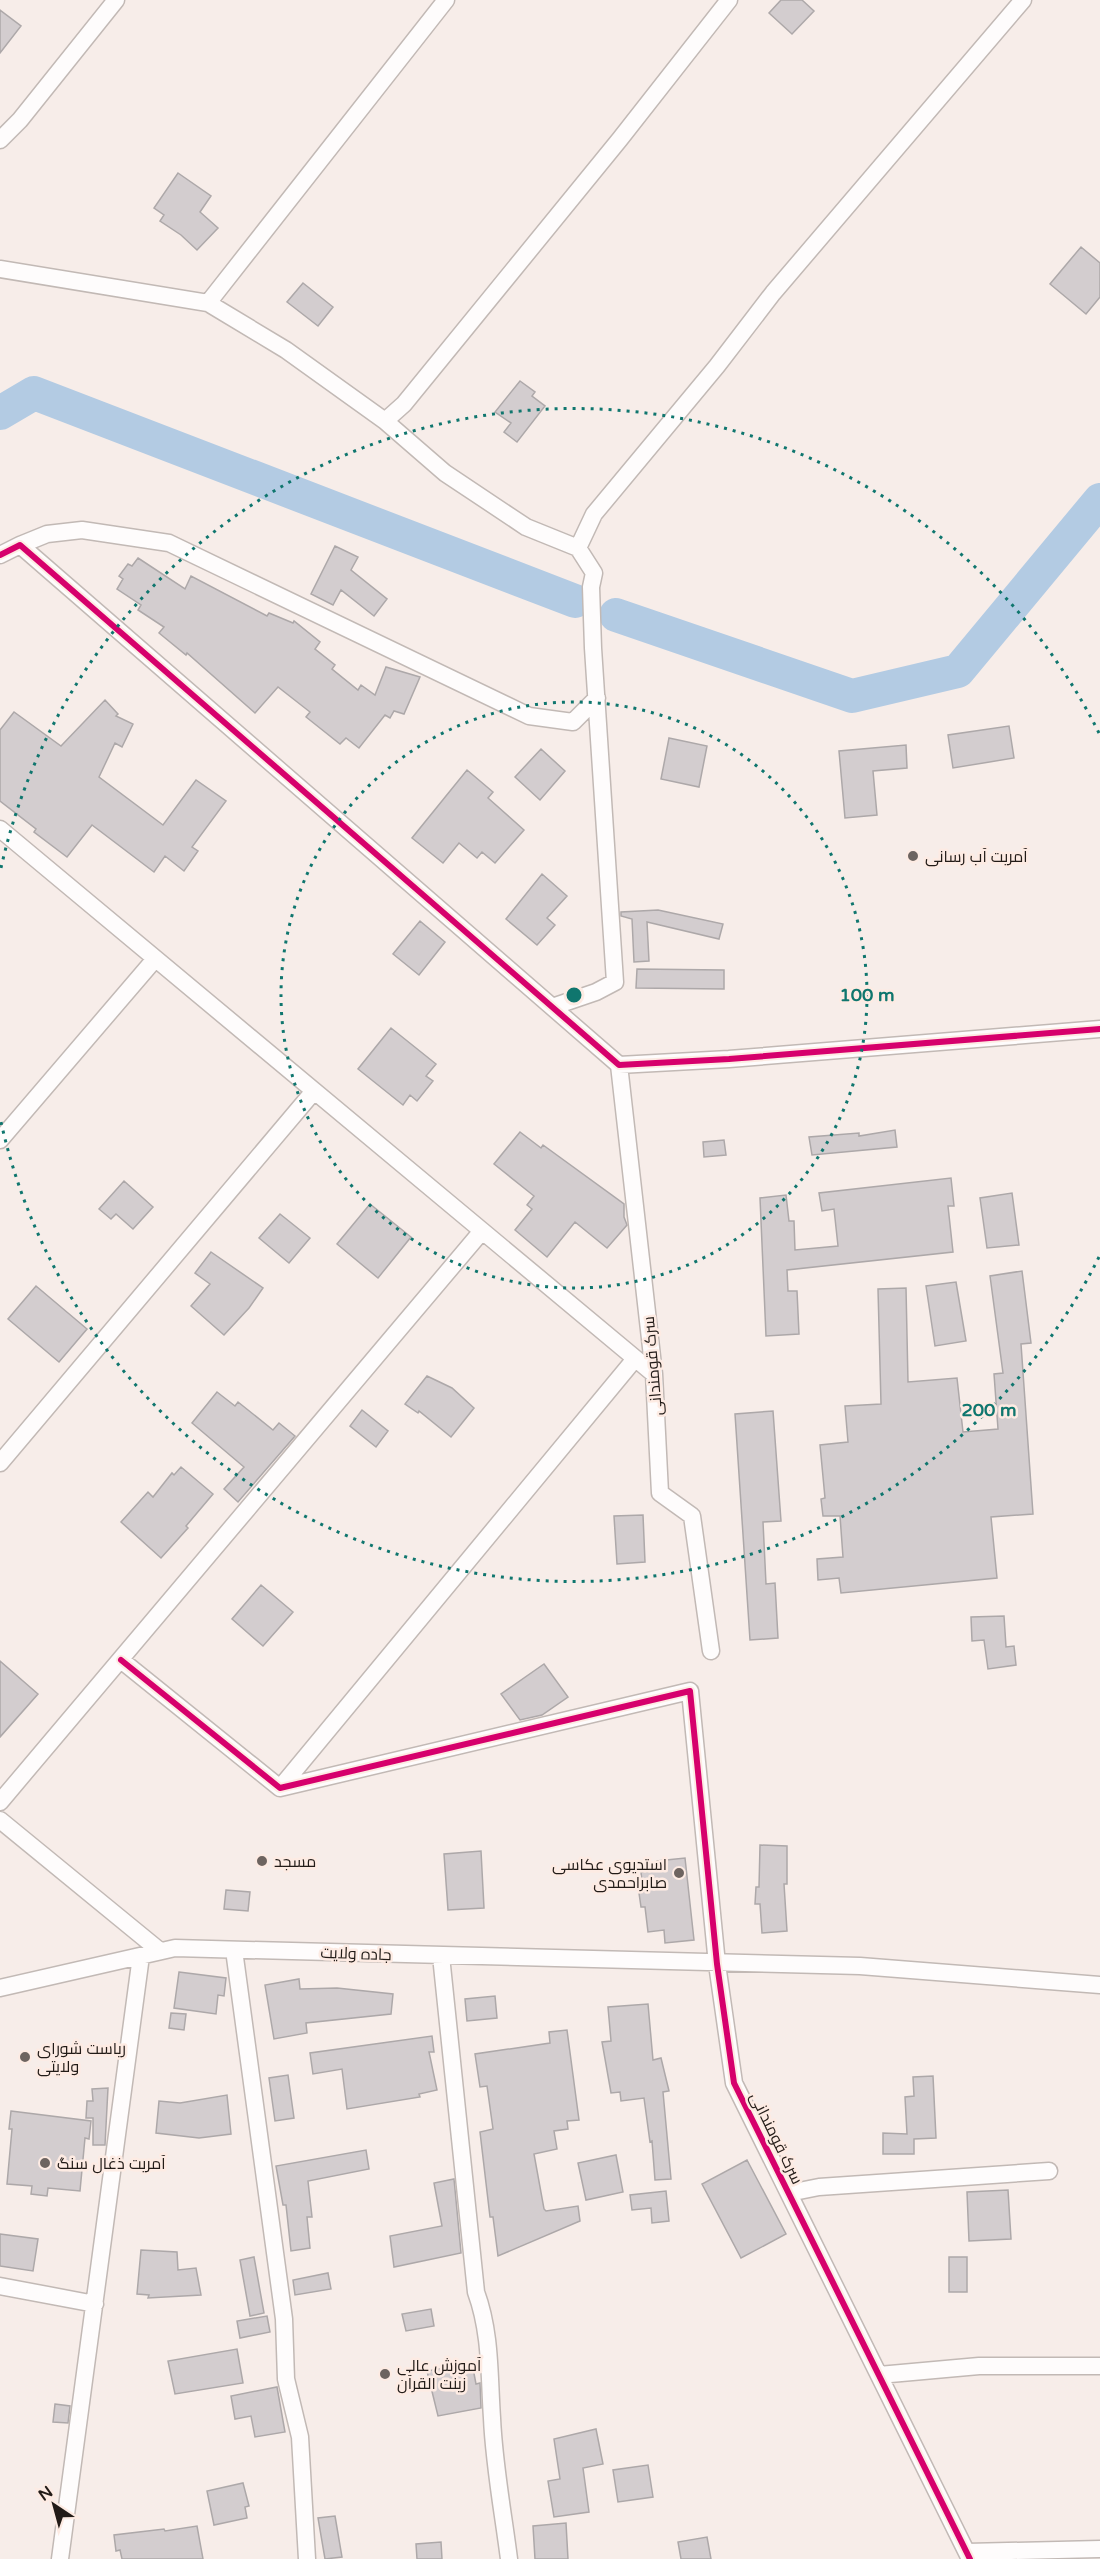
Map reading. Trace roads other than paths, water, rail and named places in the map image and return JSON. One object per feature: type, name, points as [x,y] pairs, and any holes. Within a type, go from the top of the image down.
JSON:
[{"type":"street","points":[[0,139],[20,120],[116,0]]},
{"type":"street","points":[[208,303],[446,0]]},
{"type":"street","points":[[385,421],[404,404],[598,166],[729,0]]},
{"type":"street","points":[[578,548],[594,514],[717,366],[773,293],[1023,0]]},
{"type":"street","points":[[0,269],[208,303],[286,350],[385,421],[445,473],[526,527],[578,548],[594,573],[591,587],[615,982],[596,992],[552,1007]]},
{"type":"street","points":[[0,555],[47,534],[82,530],[169,543],[529,716],[573,722],[597,698]]},
{"type":"street","points":[[20,545],[619,1065],[729,1059],[1100,1029]]},
{"type":"street","points":[[0,829],[654,1374]]},
{"type":"street","points":[[0,1140],[155,958]]},
{"type":"street","name":"سرک قومندانی","points":[[619,1065],[654,1374],[660,1493],[692,1516],[711,1651]]},
{"type":"street","points":[[0,1463],[314,1091]]},
{"type":"street","points":[[0,1802],[483,1231]]},
{"type":"street","points":[[121,1660],[280,1788],[634,1359]]},
{"type":"street","name":"سرک قومندانی","points":[[280,1788],[690,1691],[717,1964],[734,2083],[969,2556]]},
{"type":"street","points":[[0,1820],[160,1951]]},
{"type":"street","name":"جاده ولایت","points":[[0,1988],[175,1948],[860,1966],[1100,1985]]},
{"type":"street","points":[[234,1950],[284,2319],[286,2379],[300,2437],[308,2559]]},
{"type":"street","points":[[60,2559],[141,1956]]},
{"type":"street","points":[[441,1956],[476,2292],[483,2311],[491,2370],[492,2420],[509,2559]]},
{"type":"street","points":[[789,2193],[819,2187],[1049,2171]]},
{"type":"street","points":[[0,2286],[94,2304]]},
{"type":"street","points":[[879,2374],[979,2366],[1100,2366]]},
{"type":"street","points":[[969,2556],[1100,2549]]},
{"type":"waterway","points":[[0,413],[34,393],[575,601]]},
{"type":"waterway","points":[[616,615],[852,696],[958,671],[1100,500]]},
{"type":"place","name":"آمریت آب رسانی","points":[[913,856]]},
{"type":"place","name":"مسجد","points":[[262,1861]]},
{"type":"place","name":"استدیوی عکاسی صابراحمدی","points":[[679,1873]]},
{"type":"place","name":"ریاست شورای ولایتی","points":[[25,2057]]},
{"type":"place","name":"آمریت ذغال سنگ","points":[[45,2163]]},
{"type":"place","name":"آموزش عالی زینت القرآن","points":[[385,2374]]}]
